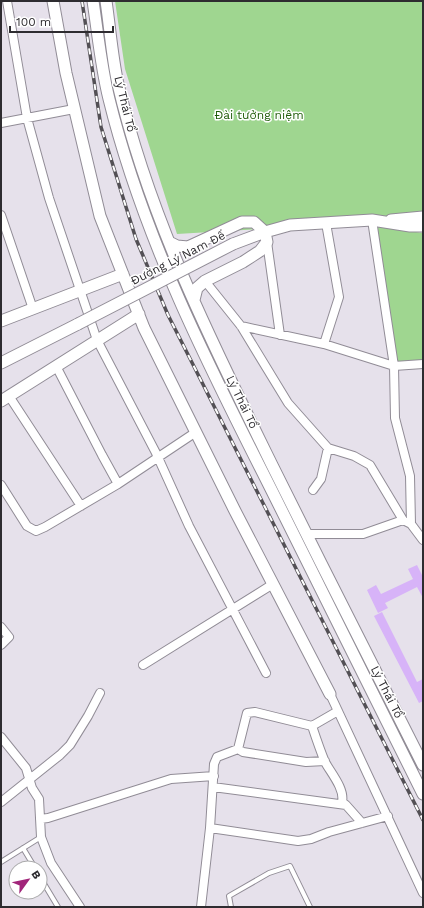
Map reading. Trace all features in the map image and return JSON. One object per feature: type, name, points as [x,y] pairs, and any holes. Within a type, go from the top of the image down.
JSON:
[{"type":"main road","points":[[53,1],[66,73],[100,216],[144,328],[330,694]]},
{"type":"main road","name":"Lý Thái Tổ","points":[[93,1],[109,99],[134,184],[157,247],[198,340],[234,416],[423,794]]},
{"type":"main road","name":"Lý Thái Tổ","points":[[106,1],[121,95],[154,202],[169,242],[245,410],[423,765]]},
{"type":"main road","points":[[142,207],[154,202]]},
{"type":"main road","name":"Đường Lý Nam Đế","points":[[1,362],[234,244],[266,237],[290,225],[423,217]]},
{"type":"main road","name":"Đường Lý Nam Đế","points":[[377,220],[410,226],[423,226]]},
{"type":"main road","points":[[169,242],[177,246],[188,247],[242,222],[254,222],[266,237],[260,251],[243,262],[205,281],[197,288],[194,300]]},
{"type":"main road","points":[[1,321],[123,274]]},
{"type":"main road","points":[[5,398],[139,314]]},
{"type":"main road","points":[[198,340],[210,335]]},
{"type":"street","points":[[7,1],[26,118],[49,198],[97,340],[158,457],[190,526],[266,673]]},
{"type":"street","points":[[1,123],[74,109]]},
{"type":"street","points":[[1,215],[33,309]]},
{"type":"street","points":[[377,220],[394,366],[395,418],[410,476],[411,524]]},
{"type":"street","points":[[324,344],[339,297],[326,223]]},
{"type":"street","points":[[266,237],[280,335]]},
{"type":"street","points":[[205,281],[241,326],[288,403],[328,448],[354,456],[370,465],[403,520],[411,524],[423,540]]},
{"type":"street","points":[[241,326],[324,344],[394,366],[423,364]]},
{"type":"street","points":[[56,366],[118,484]]},
{"type":"street","points":[[5,398],[81,506]]},
{"type":"street","points":[[1,485],[27,526],[36,531],[118,484],[196,432]]},
{"type":"street","points":[[314,490],[321,479],[328,448]]},
{"type":"street","points":[[307,534],[363,534],[403,520]]},
{"type":"street","points":[[143,665],[273,584]]},
{"type":"street","points":[[1,627],[9,637],[1,645]]},
{"type":"street","points":[[1,802],[60,755],[70,745],[100,693]]},
{"type":"street","points":[[330,694],[423,893]]},
{"type":"street","points":[[238,749],[247,713],[255,712],[312,726],[338,711]]},
{"type":"street","points":[[312,726],[325,761],[340,788],[342,802],[362,823]]},
{"type":"street","points":[[1,737],[26,768],[32,788],[39,799],[41,837],[51,862],[80,907]]},
{"type":"street","points":[[238,749],[243,752],[306,762],[325,761]]},
{"type":"street","points":[[201,907],[210,828],[214,764],[217,757],[238,749]]},
{"type":"street","points":[[40,819],[48,818],[171,779],[214,776]]},
{"type":"street","points":[[213,787],[346,805]]},
{"type":"street","points":[[210,828],[298,841],[312,839],[329,832],[388,816]]},
{"type":"lane","points":[[1,862],[41,837]]},
{"type":"lane","points":[[23,848],[30,860]]},
{"type":"lane","points":[[231,907],[229,896],[269,873],[290,866],[310,907]]},
{"type":"lane","points":[[48,890],[58,907]]},
{"type":"green space","name":"Đài tưởng niệm","points":[[115,1],[423,1],[423,219],[177,234],[125,69]]},
{"type":"green space","points":[[374,226],[423,233],[423,364],[394,366]]},
{"type":"building","points":[[417,565],[423,577],[423,598],[417,587],[385,603],[388,608],[378,613],[367,590],[376,585],[381,594],[413,579],[408,569]]},
{"type":"building","points":[[382,612],[417,682],[423,679],[423,701],[419,703],[374,616]]},
{"type":"railway","points":[[82,1],[101,127],[136,239],[168,315],[423,820]]}]
